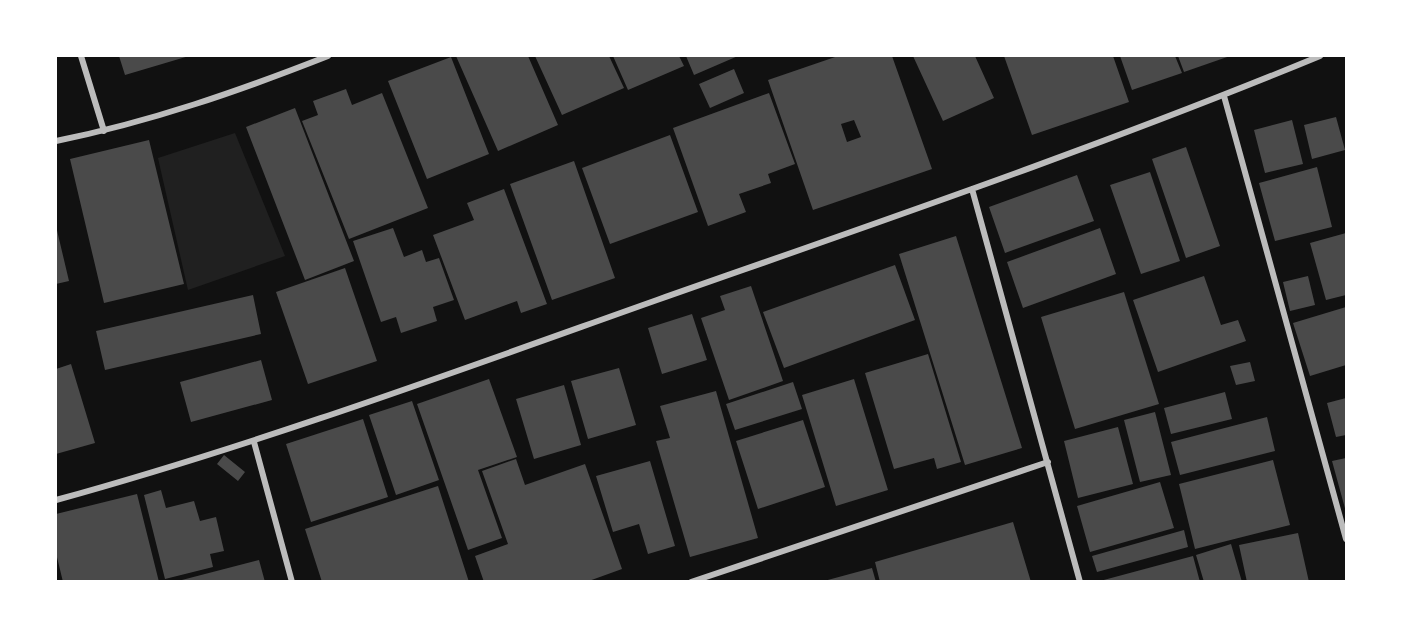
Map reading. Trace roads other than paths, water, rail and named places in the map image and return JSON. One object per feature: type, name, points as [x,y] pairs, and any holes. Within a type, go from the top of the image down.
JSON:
[{"type":"street","points":[[81,56],[104,131]]},
{"type":"street","points":[[56,141],[104,131],[206,102],[328,56]]},
{"type":"street","points":[[56,500],[254,442],[972,189],[1224,96],[1320,56]]},
{"type":"street","points":[[1224,96],[1347,539]]},
{"type":"street","points":[[972,189],[1080,582]]},
{"type":"street","points":[[254,442],[292,582]]},
{"type":"street","points":[[691,582],[1048,462]]}]
